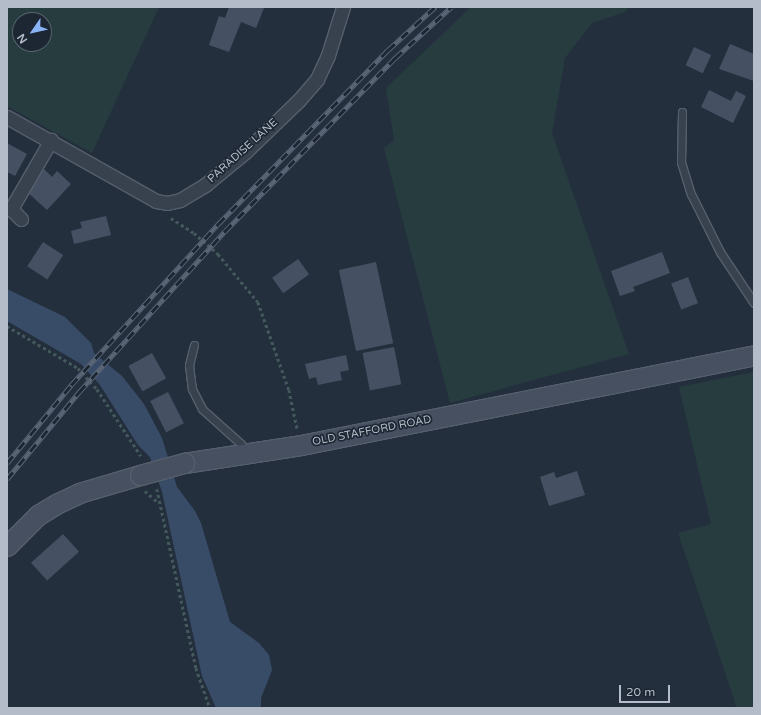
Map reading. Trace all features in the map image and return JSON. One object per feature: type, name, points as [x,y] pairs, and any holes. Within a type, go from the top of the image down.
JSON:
[{"type":"street","name":"PARADISE LANE","points":[[7,117],[51,140],[156,201],[167,203],[180,200],[205,185],[245,152],[300,100],[317,80],[328,55],[342,7]]},
{"type":"street","points":[[21,219],[11,209],[51,140]]},
{"type":"street","name":"OLD STAFFORD ROAD","points":[[7,546],[38,516],[58,503],[79,493],[143,468],[301,445],[754,354]]},
{"type":"lane","points":[[682,112],[681,162],[691,194],[720,252],[754,303]]},
{"type":"lane","points":[[194,345],[188,365],[192,389],[202,409],[241,444],[245,453]]},
{"type":"path","points":[[165,215],[194,233],[218,254],[258,302],[289,390],[301,445]]},
{"type":"path","points":[[7,326],[78,368],[97,389],[137,452],[143,468]]},
{"type":"path","points":[[156,487],[196,668],[210,708]]},
{"type":"green space","points":[[7,7],[159,7],[92,153],[7,106]]},
{"type":"green space","points":[[471,7],[629,7],[625,12],[592,23],[565,58],[552,133],[629,354],[450,403],[384,148],[394,140],[386,88]]},
{"type":"green space","points":[[754,372],[754,708],[737,708],[678,533],[711,524],[679,387]]},
{"type":"water","points":[[7,289],[65,317],[91,343],[94,353],[122,376],[144,404],[162,438],[177,487],[195,511],[201,523],[230,622],[259,643],[269,655],[272,670],[261,698],[261,708],[216,708],[202,676],[162,492],[150,457],[138,445],[100,385],[81,364],[7,321]]},
{"type":"building","points":[[229,7],[264,8],[256,28],[241,22],[229,52],[209,45],[219,16],[225,18]]},
{"type":"building","points":[[730,44],[754,54],[754,81],[719,69]]},
{"type":"building","points":[[694,47],[711,55],[703,73],[686,65]]},
{"type":"building","points":[[709,90],[731,101],[736,91],[746,96],[733,123],[701,107]]},
{"type":"building","points":[[7,143],[27,154],[15,176],[7,172]]},
{"type":"building","points":[[44,169],[52,177],[57,171],[71,184],[47,210],[25,190]]},
{"type":"building","points":[[106,216],[111,235],[74,244],[71,231],[82,228],[80,222]]},
{"type":"building","points":[[43,242],[63,255],[47,279],[27,266]]},
{"type":"building","points":[[662,252],[670,273],[633,287],[635,291],[620,296],[611,271]]},
{"type":"building","points":[[298,259],[309,274],[283,293],[272,278]]},
{"type":"building","points":[[376,262],[393,343],[356,351],[339,270]]},
{"type":"building","points":[[688,277],[698,303],[681,310],[671,283]]},
{"type":"building","points":[[394,347],[401,384],[370,390],[363,353]]},
{"type":"building","points":[[152,353],[166,378],[142,391],[128,366]]},
{"type":"building","points":[[346,355],[349,370],[340,372],[342,380],[318,385],[316,377],[309,379],[305,364]]},
{"type":"building","points":[[168,392],[184,423],[166,432],[150,401]]},
{"type":"building","points":[[577,471],[585,495],[549,506],[540,477],[554,472],[556,478]]},
{"type":"building","points":[[63,534],[79,552],[47,581],[31,563]]},
{"type":"railway","points":[[7,463],[71,385],[218,224],[388,50],[435,7]]},
{"type":"railway","points":[[7,479],[79,392],[225,231],[395,58],[451,7]]}]
